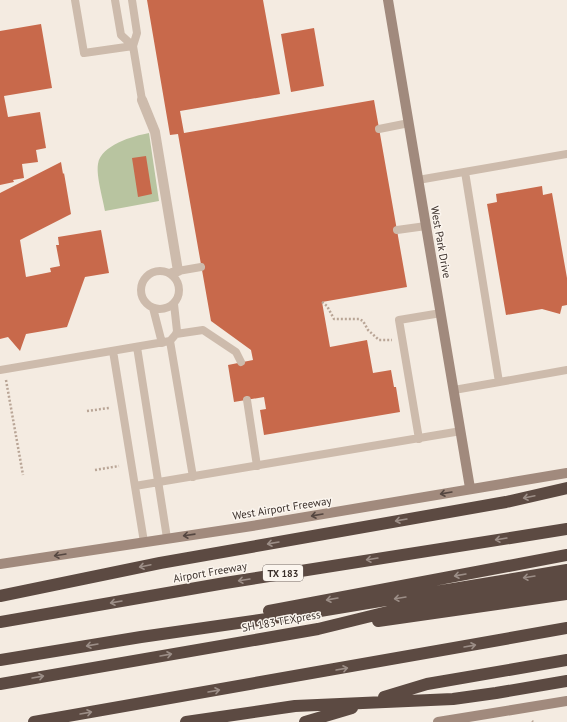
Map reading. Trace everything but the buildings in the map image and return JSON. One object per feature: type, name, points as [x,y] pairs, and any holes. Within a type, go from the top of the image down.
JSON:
[{"type":"highway","points":[[0,596],[160,563],[506,502],[567,488]]},
{"type":"highway","name":"Airport Freeway","points":[[0,622],[225,583],[567,529]]},
{"type":"highway","points":[[141,636],[567,556]]},
{"type":"highway","name":"SH 183 TEXpress","points":[[0,660],[141,636],[308,613],[567,570]]},
{"type":"highway","name":"SH 183 TEXpress","points":[[0,684],[318,629],[416,605],[567,582]]},
{"type":"highway","points":[[318,629],[420,616],[567,594]]},
{"type":"highway","points":[[34,722],[567,628]]},
{"type":"highway","points":[[305,722],[427,684],[567,660]]},
{"type":"highway","points":[[186,722],[295,706],[453,699],[567,681]]},
{"type":"main road","name":"West Park Drive","points":[[388,0],[470,488]]},
{"type":"main road","name":"West Airport Freeway","points":[[0,564],[252,526],[470,488],[567,473]]},
{"type":"main road","points":[[0,568],[36,558]]},
{"type":"main road","points":[[438,722],[478,719],[567,701]]},
{"type":"street","points":[[142,100],[155,132],[174,272]]},
{"type":"lane","points":[[75,0],[84,53],[133,46]]},
{"type":"lane","points":[[115,0],[121,35],[133,46]]},
{"type":"lane","points":[[132,0],[138,33],[133,46],[142,100]]},
{"type":"lane","points":[[379,129],[409,123]]},
{"type":"lane","points":[[418,180],[567,154]]},
{"type":"lane","points":[[465,172],[500,382]]},
{"type":"lane","points":[[397,230],[426,226]]},
{"type":"lane","points":[[174,304],[164,309],[153,308],[147,305],[143,300],[140,288],[142,282],[150,273],[156,271],[174,272],[201,267]]},
{"type":"lane","points":[[174,272],[180,289],[174,304],[173,338],[193,477]]},
{"type":"lane","points":[[153,308],[162,343]]},
{"type":"lane","points":[[419,439],[399,320],[441,313]]},
{"type":"lane","points":[[0,370],[162,343],[173,338],[203,330],[236,352],[241,362]]},
{"type":"lane","points":[[137,347],[167,538]]},
{"type":"lane","points":[[114,351],[144,542]]},
{"type":"lane","points":[[454,390],[567,370]]},
{"type":"lane","points":[[247,400],[257,466]]},
{"type":"lane","points":[[135,486],[461,431]]},
{"type":"path","points":[[322,302],[328,306],[334,319],[359,319],[363,321],[368,330],[379,340],[392,340]]},
{"type":"path","points":[[6,380],[23,475]]},
{"type":"path","points":[[86,411],[110,408]]},
{"type":"path","points":[[96,470],[119,466]]},
{"type":"green space","points":[[149,133],[159,201],[105,211],[98,175],[98,164],[100,157],[119,142]]}]
